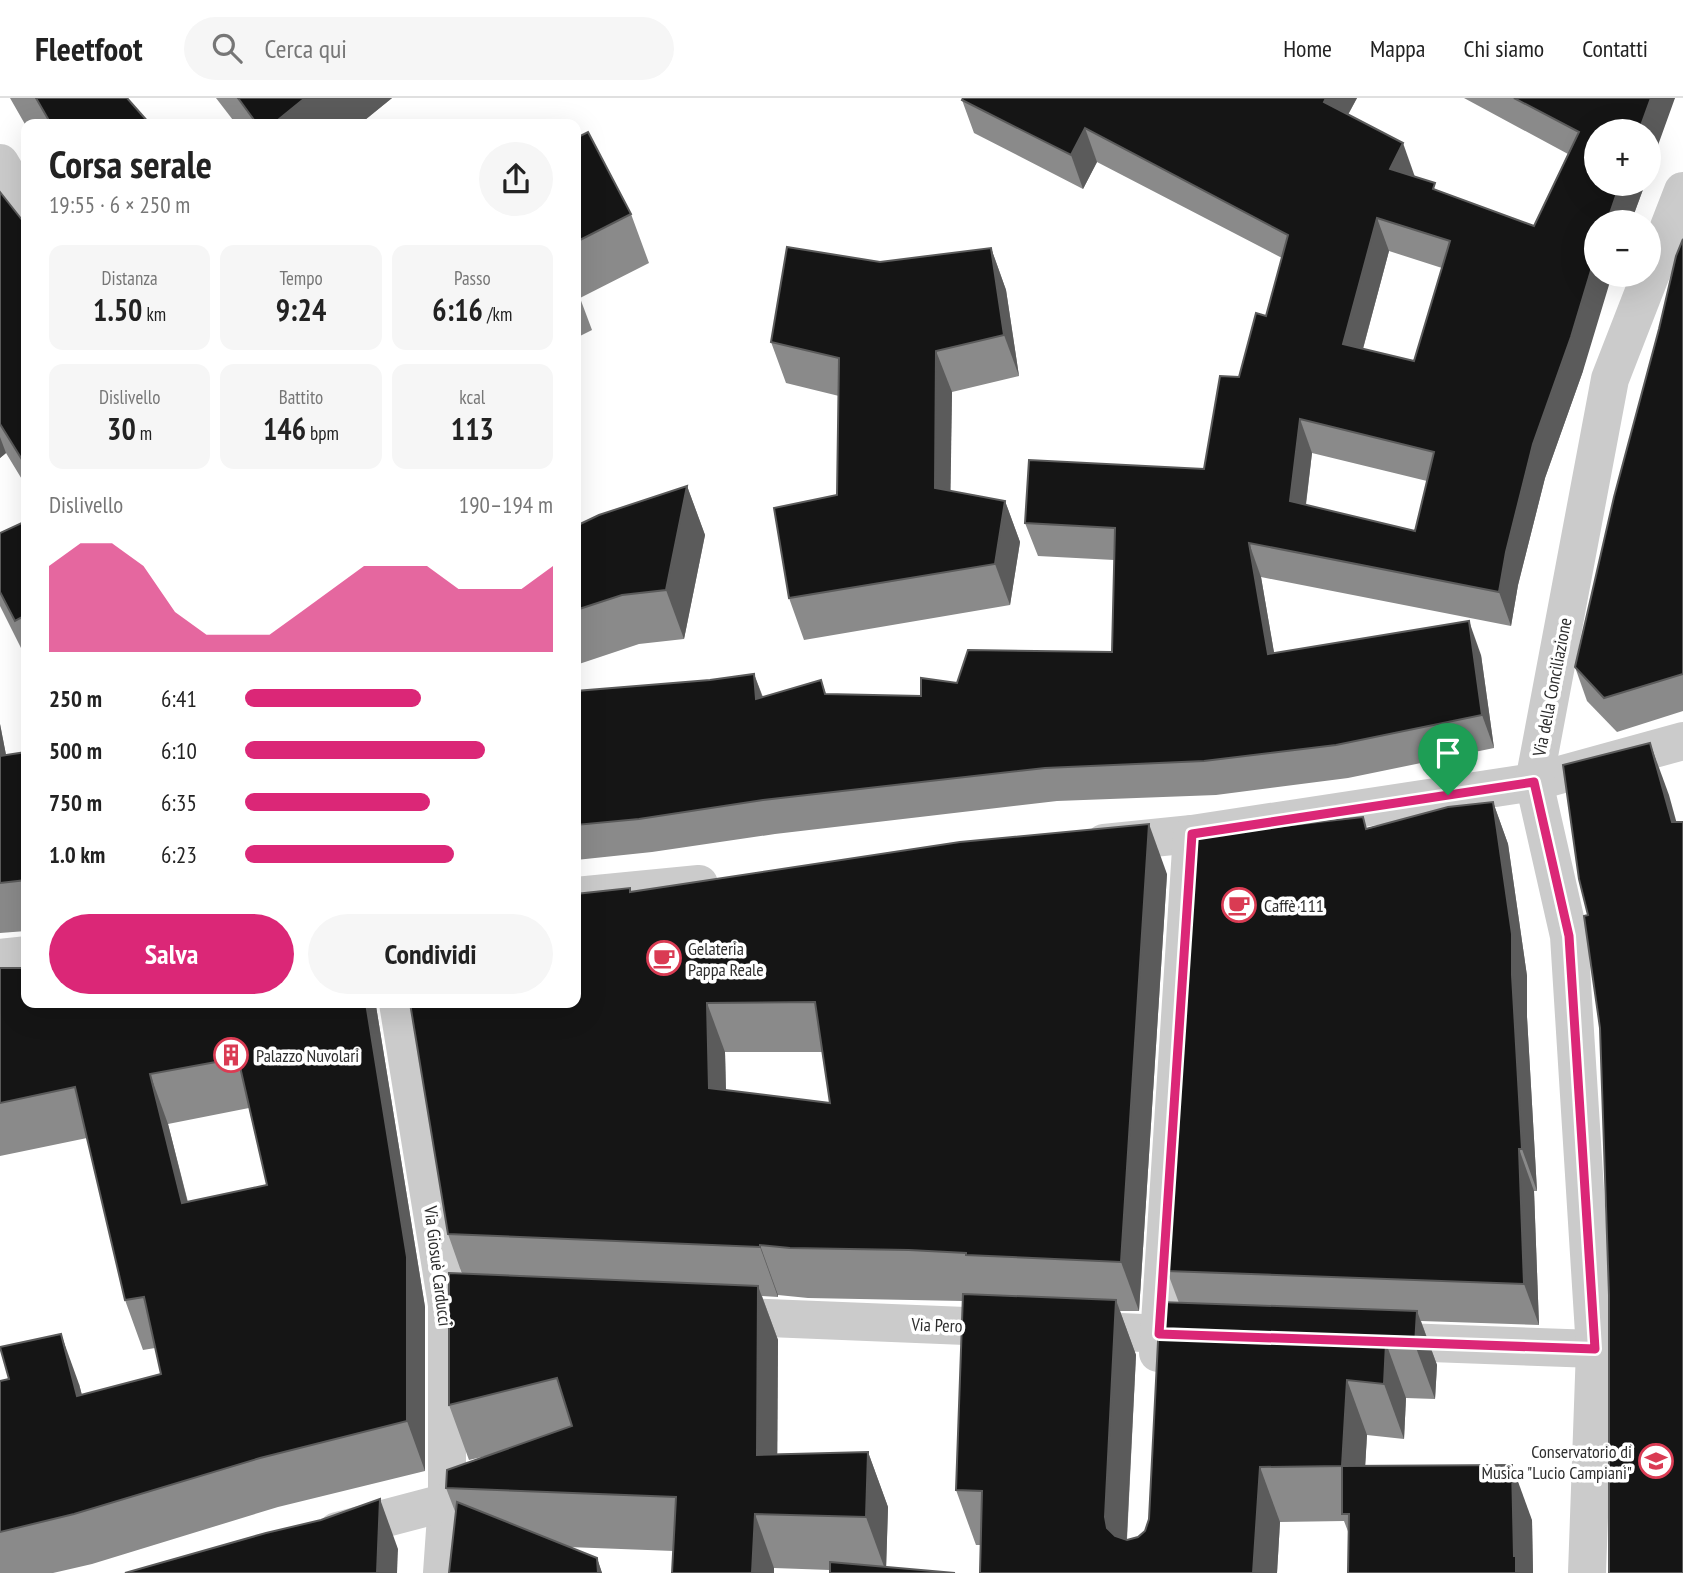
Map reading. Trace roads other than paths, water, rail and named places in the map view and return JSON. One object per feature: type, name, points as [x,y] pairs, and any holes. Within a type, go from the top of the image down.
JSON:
[{"type":"street","points":[[0,163],[21,198]]},
{"type":"street","name":"Via della Conciliazione","points":[[1587,1573],[1595,1349],[1569,936],[1534,782],[1610,379],[1683,191]]},
{"type":"street","points":[[1069,847],[1192,834],[1534,782],[1683,741]]},
{"type":"street","points":[[1157,1387],[1192,834]]},
{"type":"street","points":[[581,896],[726,881]]},
{"type":"street","points":[[0,958],[21,956]]},
{"type":"street","name":"Via Giosuè Carducci","points":[[399,1008],[461,1305],[442,1573]]},
{"type":"street","name":"Via Pero","points":[[685,1314],[1241,1336]]},
{"type":"street","points":[[1336,1340],[1595,1349]]},
{"type":"street","points":[[302,1541],[447,1502]]},
{"type":"place","name":"Caffè 111","points":[[1239,905]]},
{"type":"place","name":"Gelateria Pappa Reale","points":[[664,958]]},
{"type":"place","name":"Palazzo Nuvolari","points":[[231,1055]]},
{"type":"place","name":"Conservatorio di Musica \"Lucio Campiani\"","points":[[1656,1461]]}]
